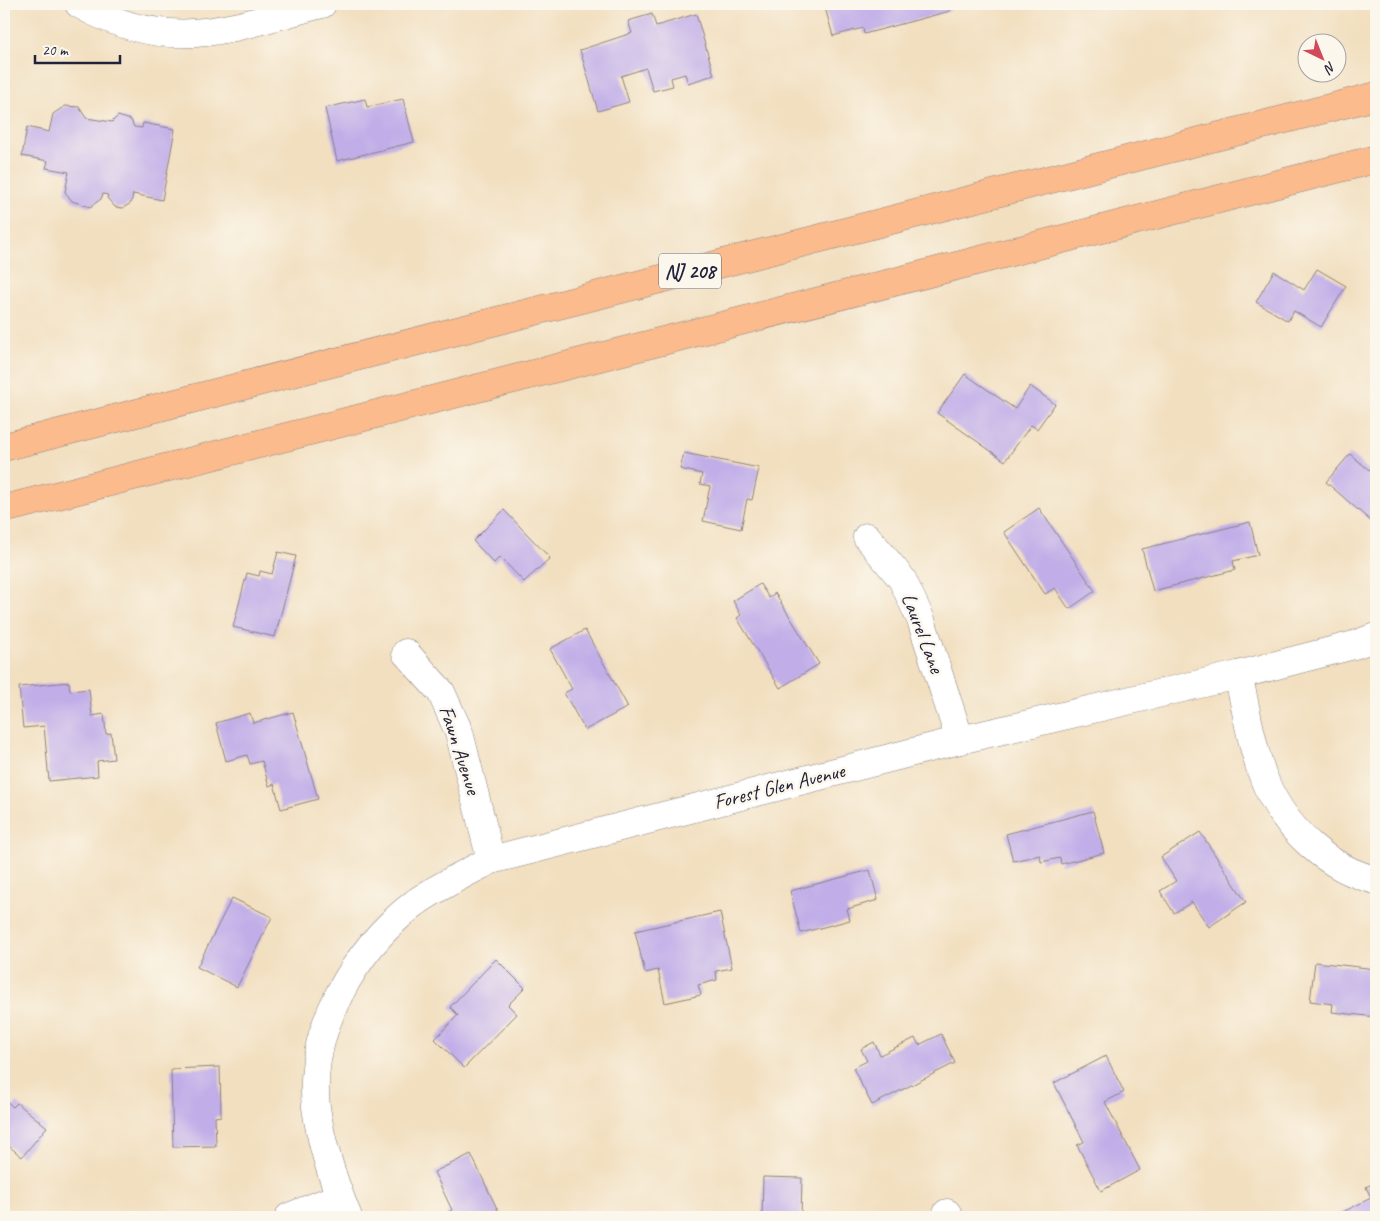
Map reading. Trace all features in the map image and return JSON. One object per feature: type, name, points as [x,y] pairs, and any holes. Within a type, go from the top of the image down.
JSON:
[{"type":"highway","name":"NJ 208","points":[[4,447],[1376,96]]},
{"type":"highway","points":[[4,509],[1376,159]]},
{"type":"highway","points":[[4,520],[233,450]]},
{"type":"street","points":[[79,4],[106,20],[139,30],[177,35],[209,32],[322,4]]},
{"type":"street","name":"Laurel Lane","points":[[867,537],[902,578],[921,620],[960,740]]},
{"type":"street","name":"Forest Glen Avenue","points":[[343,1207],[325,1150],[316,1107],[316,1068],[322,1039],[334,1004],[355,967],[384,931],[415,904],[450,881],[492,860],[960,740],[1354,645],[1376,637]]},
{"type":"street","name":"Fawn Avenue","points":[[406,653],[441,692],[459,732],[492,860]]},
{"type":"street","points":[[1238,674],[1267,785],[1283,815],[1304,839],[1330,860],[1366,878],[1376,880]]},
{"type":"street","points":[[289,1217],[343,1207]]},
{"type":"building","points":[[824,4],[948,4],[950,11],[864,34],[863,28],[833,36]]},
{"type":"building","points":[[652,14],[656,26],[696,14],[714,75],[688,83],[685,74],[671,78],[673,86],[653,91],[646,68],[621,76],[629,102],[598,111],[580,50],[632,33],[628,21]]},
{"type":"building","points":[[365,99],[367,107],[403,99],[414,142],[337,161],[325,108]]},
{"type":"building","points":[[65,106],[79,107],[86,118],[112,122],[118,116],[131,120],[134,127],[142,128],[143,123],[175,129],[162,200],[133,194],[131,203],[123,208],[115,207],[107,198],[108,195],[103,194],[101,199],[90,207],[72,201],[65,192],[69,172],[46,168],[48,161],[22,156],[27,127],[49,132],[53,114]]},
{"type":"building","points":[[1317,269],[1346,286],[1321,327],[1294,311],[1288,321],[1256,302],[1274,271],[1304,290]]},
{"type":"building","points":[[965,374],[1015,409],[1030,386],[1055,404],[1037,429],[1031,425],[1005,461],[937,413]]},
{"type":"building","points":[[684,453],[759,468],[752,500],[747,499],[741,529],[703,521],[710,486],[700,484],[702,474],[680,469]]},
{"type":"building","points":[[1350,454],[1369,470],[1376,462],[1376,519],[1373,523],[1326,482]]},
{"type":"building","points":[[1039,508],[1095,591],[1069,609],[1055,588],[1045,594],[1004,532]]},
{"type":"building","points":[[504,510],[550,558],[524,582],[500,557],[494,563],[473,541]]},
{"type":"building","points":[[1250,522],[1258,555],[1233,561],[1235,570],[1153,591],[1142,549]]},
{"type":"building","points":[[278,552],[296,556],[275,637],[233,627],[247,573],[259,576],[260,571],[272,574]]},
{"type":"building","points":[[760,584],[769,598],[775,593],[819,664],[780,688],[737,618],[741,615],[733,601]]},
{"type":"building","points":[[585,630],[628,707],[585,730],[564,693],[572,689],[550,649]]},
{"type":"building","points":[[69,682],[70,691],[89,689],[92,716],[104,714],[106,734],[111,733],[114,759],[97,761],[98,776],[49,781],[44,726],[23,728],[19,687]]},
{"type":"building","points":[[293,712],[318,799],[281,809],[274,784],[269,786],[262,761],[250,764],[247,755],[226,761],[216,723],[250,713],[253,723]]},
{"type":"building","points":[[1093,811],[1104,853],[1061,864],[1060,858],[1041,862],[1040,855],[1013,861],[1006,834]]},
{"type":"building","points":[[1200,832],[1246,902],[1209,927],[1192,902],[1174,913],[1160,891],[1176,881],[1161,857]]},
{"type":"building","points":[[870,870],[878,900],[847,909],[850,920],[801,933],[790,891]]},
{"type":"building","points":[[232,898],[272,917],[237,987],[197,967]]},
{"type":"building","points":[[720,912],[732,968],[716,971],[717,980],[698,985],[701,995],[665,1003],[658,970],[645,973],[635,931]]},
{"type":"building","points":[[496,959],[525,988],[508,1005],[517,1014],[464,1068],[435,1039],[458,1015],[450,1007]]},
{"type":"building","points":[[1315,962],[1376,969],[1376,1017],[1332,1012],[1333,1004],[1310,1001]]},
{"type":"building","points":[[941,1034],[955,1063],[872,1105],[853,1068],[867,1061],[861,1049],[874,1042],[880,1055],[915,1038],[919,1045]]},
{"type":"building","points":[[1106,1056],[1124,1092],[1105,1102],[1140,1170],[1101,1191],[1077,1145],[1084,1142],[1054,1083]]},
{"type":"building","points":[[220,1067],[221,1116],[215,1117],[216,1146],[173,1147],[171,1069]]},
{"type":"building","points":[[4,1099],[13,1107],[17,1103],[47,1127],[22,1157],[4,1142]]},
{"type":"building","points":[[471,1154],[501,1217],[448,1217],[446,1213],[452,1210],[434,1172]]},
{"type":"building","points":[[763,1177],[802,1178],[801,1217],[762,1217]]},
{"type":"building","points":[[1376,1182],[1376,1217],[1333,1217],[1371,1198],[1366,1187]]}]
